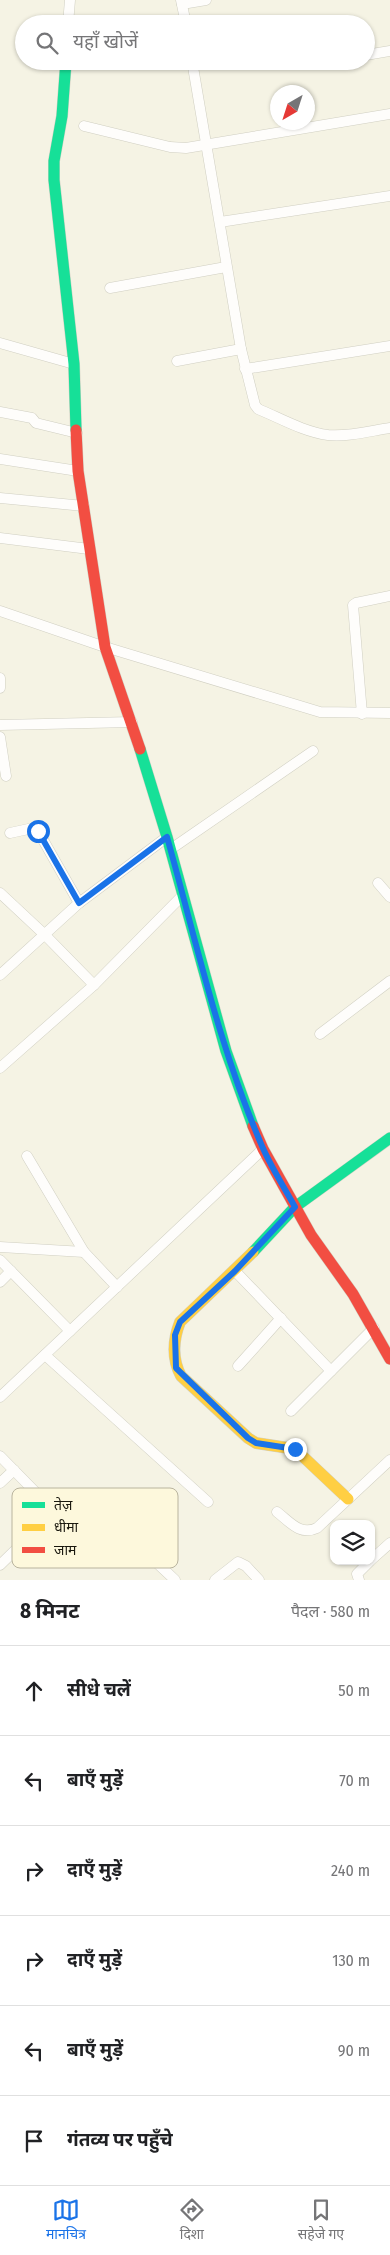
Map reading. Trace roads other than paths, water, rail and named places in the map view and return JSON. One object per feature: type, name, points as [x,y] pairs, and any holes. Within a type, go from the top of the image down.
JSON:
[{"type":"street","points":[[69,15],[70,0]]},
{"type":"street","points":[[184,15],[182,2],[206,0]]},
{"type":"street","points":[[375,54],[390,51]]},
{"type":"street","points":[[65,70],[62,116],[54,161],[54,180],[74,364],[78,471],[105,647],[132,722],[171,849],[226,1051],[244,1104],[263,1149],[311,1235],[353,1294],[390,1359]]},
{"type":"street","points":[[193,70],[240,349],[253,402],[258,409],[314,432],[335,435],[390,428]]},
{"type":"street","points":[[84,126],[170,147],[205,146],[390,114]]},
{"type":"street","points":[[220,222],[390,196]]},
{"type":"street","points":[[110,288],[226,267]]},
{"type":"street","points":[[0,343],[74,364]]},
{"type":"street","points":[[246,369],[390,346]]},
{"type":"street","points":[[177,361],[240,349]]},
{"type":"street","points":[[0,412],[32,418],[36,423],[77,433]]},
{"type":"street","points":[[0,459],[78,471]]},
{"type":"street","points":[[0,498],[84,506]]},
{"type":"street","points":[[0,538],[90,549]]},
{"type":"street","points":[[362,714],[353,605],[356,602],[390,596]]},
{"type":"street","points":[[0,611],[105,647],[320,712],[390,713]]},
{"type":"street","points":[[0,678],[0,688]]},
{"type":"street","points":[[0,725],[132,722]]},
{"type":"street","points":[[0,737],[6,776]]},
{"type":"street","points":[[171,849],[313,751]]},
{"type":"street","points":[[10,833],[33,828],[38,831],[79,903]]},
{"type":"street","points":[[0,975],[79,903],[167,837]]},
{"type":"street","points":[[378,883],[390,897]]},
{"type":"street","points":[[0,893],[94,985]]},
{"type":"street","points":[[0,1068],[94,985],[183,895]]},
{"type":"street","points":[[320,1034],[390,981]]},
{"type":"street","points":[[348,1499],[295,1449],[256,1443],[248,1438],[176,1368],[175,1335],[180,1322],[235,1271],[295,1207],[390,1138]]},
{"type":"street","points":[[0,1397],[263,1149]]},
{"type":"street","points":[[27,1156],[84,1252],[116,1287]]},
{"type":"street","points":[[0,1247],[84,1252]]},
{"type":"street","points":[[0,1260],[70,1331]]},
{"type":"street","points":[[235,1271],[331,1371]]},
{"type":"street","points":[[0,1282],[11,1272]]},
{"type":"street","points":[[238,1366],[281,1318]]},
{"type":"street","points":[[291,1411],[374,1328]]},
{"type":"street","points":[[45,1354],[208,1502]]},
{"type":"street","points":[[0,1456],[32,1488]]},
{"type":"street","points":[[277,1512],[298,1529],[310,1531],[317,1528],[390,1460]]},
{"type":"street","points":[[0,1484],[14,1470]]},
{"type":"street","points":[[375,1556],[390,1543]]},
{"type":"street","points":[[0,1565],[12,1553]]},
{"type":"street","points":[[215,1580],[238,1562],[246,1566],[259,1580]]},
{"type":"street","points":[[359,1580],[357,1574],[366,1565]]},
{"type":"street","points":[[163,1568],[175,1580]]}]
